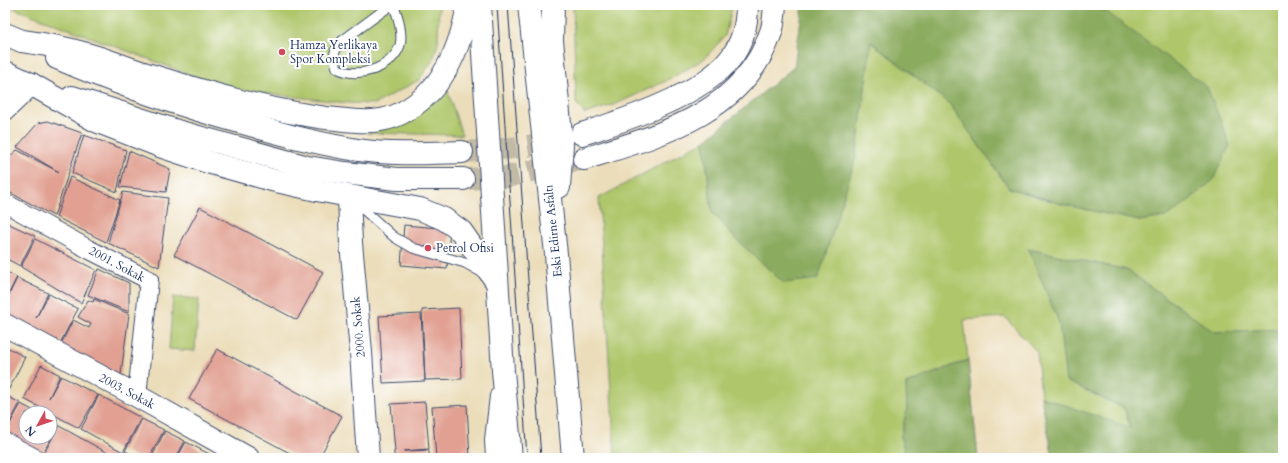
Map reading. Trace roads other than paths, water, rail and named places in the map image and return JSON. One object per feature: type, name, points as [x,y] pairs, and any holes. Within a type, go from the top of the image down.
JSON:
[{"type":"main road","points":[[14,37],[88,54],[209,93],[275,109],[320,117],[367,122],[395,116],[412,106],[426,96],[443,77],[453,58],[468,5]]},
{"type":"main road","points":[[480,5],[502,372],[511,458]]},
{"type":"main road","name":"Eski Edirne Asfaltı","points":[[530,5],[556,254],[573,458]]},
{"type":"main road","points":[[553,5],[552,40],[562,146],[556,254]]},
{"type":"main road","points":[[582,134],[621,121],[659,105],[693,89],[717,72],[730,59],[741,39],[747,18],[748,5]]},
{"type":"main road","points":[[584,159],[633,144],[679,126],[710,110],[733,92],[750,74],[761,57],[772,31],[775,5]]},
{"type":"main road","points":[[14,37],[58,58],[160,98],[272,131],[320,143],[360,150],[410,153],[462,152]]},
{"type":"main road","points":[[5,72],[31,84],[96,121],[160,146],[211,163],[272,180],[349,197],[420,209],[444,219],[461,231],[496,280]]},
{"type":"main road","points":[[5,109],[31,84]]},
{"type":"main road","points":[[31,84],[211,141],[308,168],[345,174],[397,179],[463,179]]},
{"type":"main road","name":"2000. Sokak","points":[[349,197],[351,243],[368,458]]},
{"type":"main road","name":"2003. Sokak","points":[[5,325],[248,458]]},
{"type":"street","name":"2001. Sokak","points":[[5,203],[90,250],[149,280],[137,396]]},
{"type":"street","points":[[495,458],[494,440],[502,372]]},
{"type":"street","points":[[5,442],[35,458]]},
{"type":"lane","points":[[392,5],[398,19],[401,37],[400,46],[393,56],[385,64],[372,71],[352,73],[343,72],[337,68],[334,58],[336,48],[342,41],[392,5]]},
{"type":"lane","points":[[349,197],[394,237],[413,248],[465,263],[496,280]]},
{"type":"tunnel","points":[[462,152],[513,148],[563,139]]},
{"type":"tunnel","points":[[463,179],[506,177],[584,159]]},
{"type":"tram line","points":[[497,5],[527,458]]},
{"type":"tram line","points":[[508,5],[541,458]]},
{"type":"place","name":"Hamza Yerlikaya Spor Kompleksi","points":[[282,52]]},
{"type":"place","name":"Petrol Ofisi","points":[[428,248]]}]
